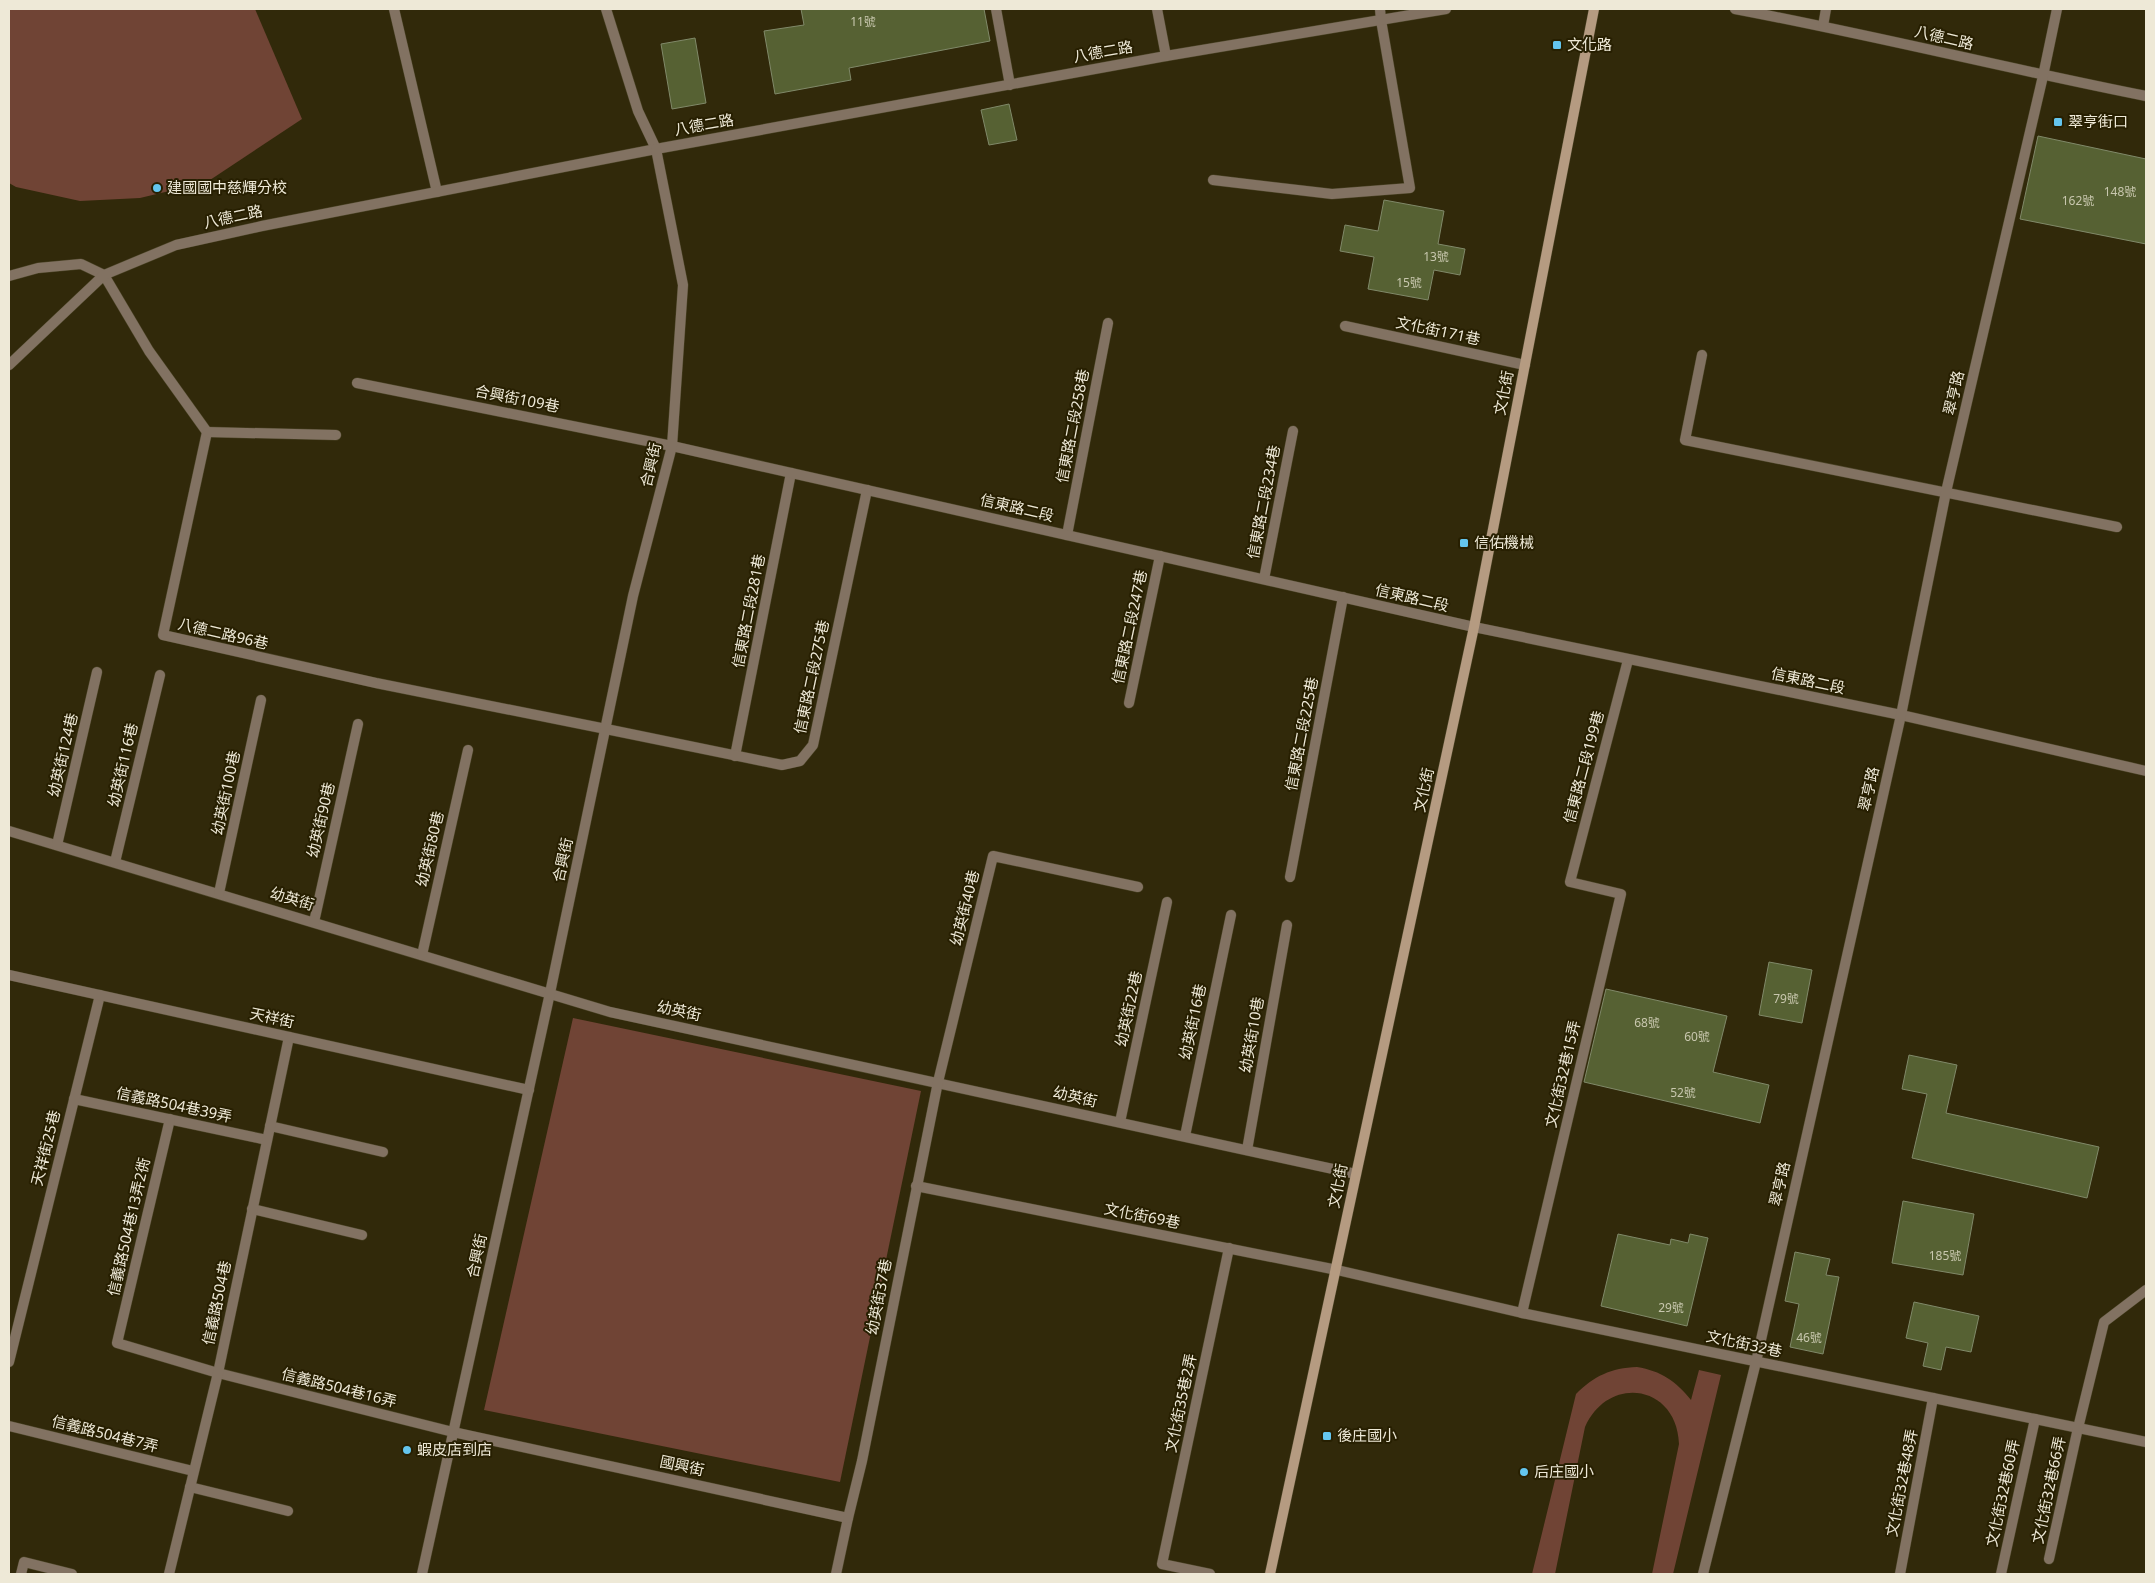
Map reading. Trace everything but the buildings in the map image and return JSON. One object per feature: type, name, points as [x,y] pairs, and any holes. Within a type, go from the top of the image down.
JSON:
[{"type":"street","points":[[394,9],[437,192]]},
{"type":"street","name":"合興街","points":[[422,1574],[550,994],[633,596],[672,446],[683,285],[656,149],[638,111],[606,9]]},
{"type":"street","points":[[996,9],[1010,84]]},
{"type":"street","points":[[1157,9],[1166,56]]},
{"type":"street","points":[[1213,180],[1332,194],[1410,188],[1380,9]]},
{"type":"street","name":"八德二路","points":[[9,364],[104,276],[176,245],[656,149],[1166,56],[1446,9]]},
{"type":"street","name":"文化街","points":[[1270,1574],[1474,627],[1594,9]]},
{"type":"street","name":"八德二路","points":[[1735,9],[1823,26],[2043,76],[2146,96]]},
{"type":"street","points":[[1823,26],[1826,9]]},
{"type":"street","name":"翠亨路","points":[[1703,1574],[1756,1362],[1901,715],[1946,492],[2057,9]]},
{"type":"street","points":[[9,276],[38,268],[80,264],[104,276],[149,351],[207,432],[336,435]]},
{"type":"street","name":"信東路二段258巷","points":[[1068,535],[1108,323]]},
{"type":"street","name":"文化街171巷","points":[[1345,326],[1525,365]]},
{"type":"street","points":[[1702,355],[1685,440],[2117,527]]},
{"type":"street","name":"合興街109巷","points":[[357,383],[672,446]]},
{"type":"street","name":"信東路二段234巷","points":[[1264,580],[1293,430]]},
{"type":"street","name":"八德二路96巷","points":[[207,432],[163,636],[376,683],[606,729]]},
{"type":"street","name":"信東路二段","points":[[672,446],[1474,627],[1901,715],[2146,771]]},
{"type":"street","name":"信東路二段281巷","points":[[735,756],[791,473]]},
{"type":"street","name":"信東路二段275巷","points":[[606,729],[782,765],[800,761],[814,745],[867,490]]},
{"type":"street","name":"信東路二段247巷","points":[[1130,703],[1160,556]]},
{"type":"street","name":"信東路二段225巷","points":[[1290,877],[1343,597]]},
{"type":"street","name":"信東路二段199巷","points":[[1570,882],[1628,660]]},
{"type":"street","name":"幼英街124巷","points":[[57,845],[97,672]]},
{"type":"street","name":"幼英街116巷","points":[[115,862],[160,675]]},
{"type":"street","name":"幼英街100巷","points":[[219,893],[262,700]]},
{"type":"street","name":"幼英街90巷","points":[[314,922],[358,724]]},
{"type":"street","name":"幼英街80巷","points":[[422,955],[468,750]]},
{"type":"street","name":"幼英街","points":[[9,831],[610,1012],[1356,1174]]},
{"type":"street","name":"幼英街40巷","points":[[938,1082],[993,856],[1138,887]]},
{"type":"street","name":"文化街32巷15弄","points":[[1522,1313],[1621,894],[1570,882]]},
{"type":"street","name":"幼英街22巷","points":[[1120,1122],[1167,902]]},
{"type":"street","name":"幼英街16巷","points":[[1185,1136],[1231,915]]},
{"type":"street","name":"幼英街10巷","points":[[1247,1150],[1287,925]]},
{"type":"street","name":"天祥街","points":[[9,975],[528,1090]]},
{"type":"street","name":"天祥街25巷","points":[[9,1362],[100,995]]},
{"type":"street","name":"信義路504巷","points":[[170,1574],[193,1471],[218,1373],[289,1037]]},
{"type":"street","name":"幼英街37巷","points":[[848,1518],[862,1461],[938,1082]]},
{"type":"street","name":"信義路504巷39弄","points":[[74,1099],[267,1140]]},
{"type":"street","name":"信義路504巷13弄2衖","points":[[117,1343],[170,1119]]},
{"type":"street","points":[[270,1126],[383,1152]]},
{"type":"street","name":"文化街69巷","points":[[916,1186],[1337,1270]]},
{"type":"street","points":[[252,1209],[362,1235]]},
{"type":"street","name":"文化街35巷2弄","points":[[1210,1574],[1162,1564],[1229,1248]]},
{"type":"street","name":"文化街32巷","points":[[1337,1270],[1522,1313],[2146,1442]]},
{"type":"street","name":"文化街32巷66弄","points":[[2049,1559],[2104,1322],[2146,1290]]},
{"type":"street","name":"信義路504巷16弄","points":[[117,1343],[218,1373],[453,1432]]},
{"type":"street","name":"文化街32巷48弄","points":[[1900,1574],[1933,1398]]},
{"type":"street","name":"文化街32巷60弄","points":[[2001,1574],[2034,1419]]},
{"type":"street","name":"信義路504巷7弄","points":[[9,1426],[193,1471]]},
{"type":"street","name":"國興街","points":[[453,1432],[848,1518]]},
{"type":"street","points":[[190,1487],[288,1512]]},
{"type":"street","points":[[836,1574],[848,1518]]},
{"type":"street","points":[[21,1574],[24,1562],[72,1574]]},
{"type":"shaded area","points":[[9,9],[255,9],[302,119],[207,182],[140,198],[80,201],[16,187],[9,183]]},
{"type":"shaded area","points":[[573,1018],[921,1091],[840,1482],[484,1410]]},
{"type":"shaded area","points":[[1637,1367],[1661,1374],[1680,1387],[1691,1400],[1699,1370],[1721,1375],[1673,1574],[1652,1574],[1679,1444],[1675,1424],[1667,1409],[1655,1399],[1640,1394],[1625,1394],[1610,1399],[1596,1410],[1585,1427],[1555,1574],[1532,1574],[1576,1394],[1589,1382],[1604,1374],[1619,1369]]},
{"type":"place","name":"文化路","points":[[1557,45]]},
{"type":"place","name":"翠亨街口","points":[[2058,122]]},
{"type":"place","name":"建國國中慈輝分校","points":[[157,188]]},
{"type":"place","name":"信佑機械","points":[[1464,543]]},
{"type":"place","name":"後庄國小","points":[[1327,1436]]},
{"type":"place","name":"蝦皮店到店","points":[[407,1450]]},
{"type":"place","name":"后庄國小","points":[[1524,1472]]}]
